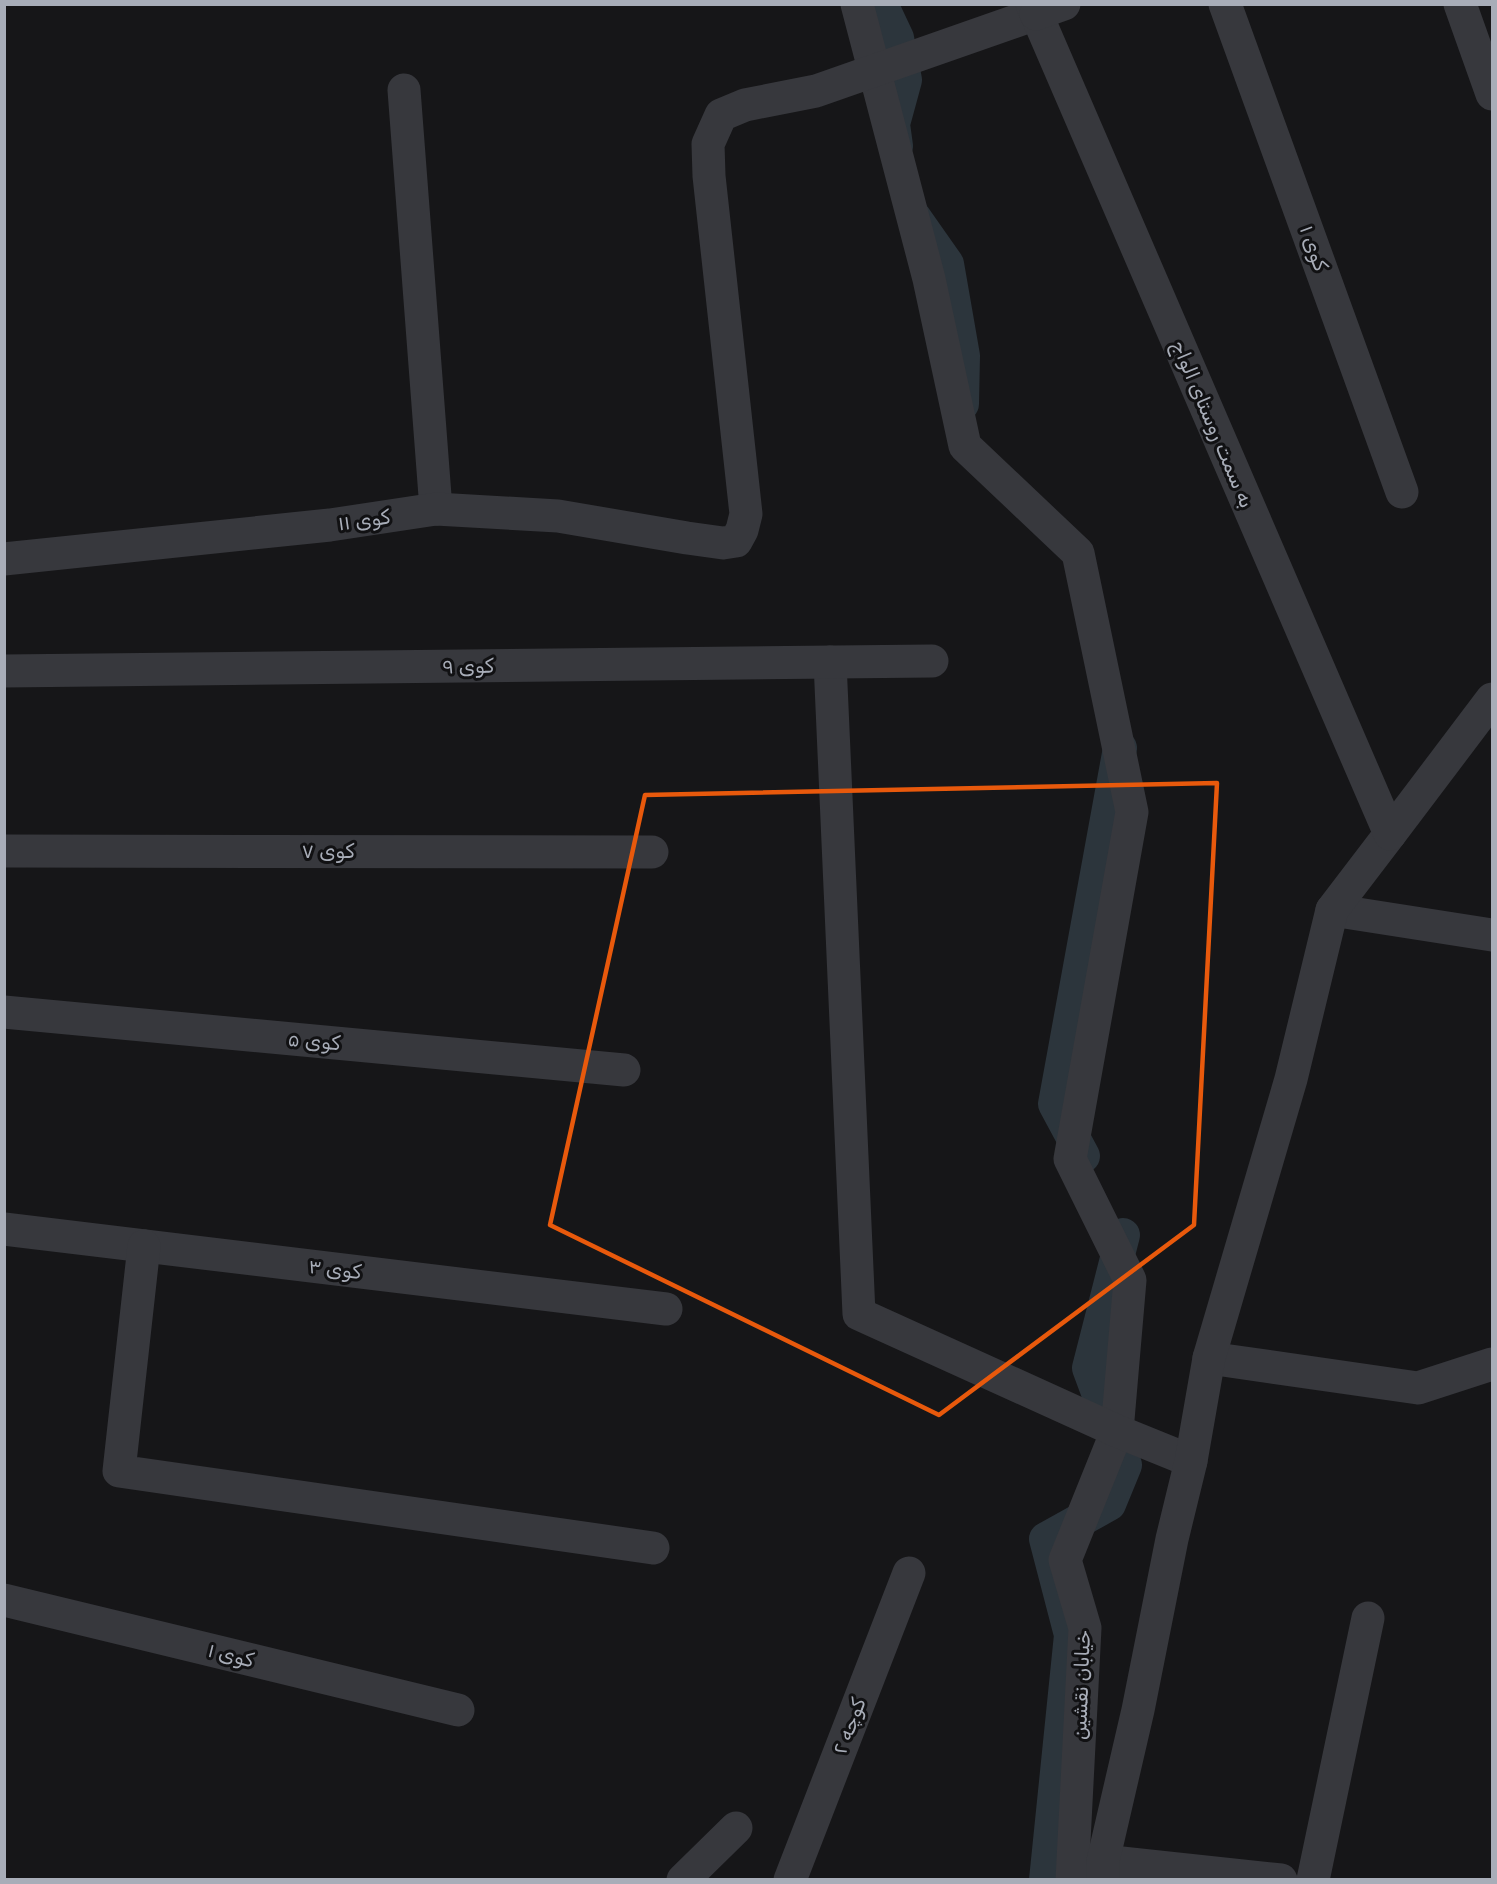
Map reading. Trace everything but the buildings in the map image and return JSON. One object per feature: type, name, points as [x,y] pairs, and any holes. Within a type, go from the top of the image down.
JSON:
[{"type":"street","name":"خیابان نقشین","points":[[858,4],[929,279],[965,446],[1078,553],[1132,812],[1070,1159],[1130,1280],[1117,1431],[1065,1560],[1085,1628],[1072,1880]]},
{"type":"street","name":"کوی ۱","points":[[1225,4],[1402,492]]},
{"type":"street","points":[[1460,4],[1492,94]]},
{"type":"street","points":[[873,69],[1044,8]]},
{"type":"street","name":"به سمت روستای الواج","points":[[1044,8],[1390,834]]},
{"type":"street","name":"کوی ۱۱","points":[[4,560],[330,525],[436,509],[558,516],[723,543],[736,541],[742,530],[746,514],[709,176],[708,144],[722,115],[746,105],[816,91],[873,69]]},
{"type":"street","points":[[404,90],[436,509]]},
{"type":"street","name":"کوی ۹","points":[[4,671],[932,661]]},
{"type":"street","points":[[830,662],[859,1314],[1117,1431],[1191,1461]]},
{"type":"street","points":[[1281,1880],[1103,1870],[1172,1539],[1191,1461],[1209,1358],[1291,1079],[1332,910],[1492,699]]},
{"type":"street","name":"کوی ۷","points":[[4,850],[652,852]]},
{"type":"street","points":[[1332,910],[1492,935]]},
{"type":"street","name":"کوی ۵","points":[[4,1012],[624,1070]]},
{"type":"street","name":"کوی ۳","points":[[4,1229],[666,1309]]},
{"type":"street","points":[[144,1246],[119,1471],[653,1548]]},
{"type":"street","points":[[1209,1358],[1418,1388],[1492,1364]]},
{"type":"street","name":"کوچه ۲","points":[[790,1880],[909,1573]]},
{"type":"street","name":"کوی ۱","points":[[4,1600],[458,1710]]},
{"type":"street","points":[[1312,1880],[1368,1618]]},
{"type":"street","points":[[684,1880],[736,1828]]},
{"type":"highlighted area","points":[[1217,783],[1194,1225],[939,1415],[550,1225],[645,795]]},
{"type":"waterway","points":[[881,4],[897,38],[905,80],[893,124],[896,146]]},
{"type":"waterway","points":[[914,217],[947,264],[963,356],[962,404]]},
{"type":"waterway","points":[[1083,1156],[1055,1104],[1120,748]]},
{"type":"waterway","points":[[1046,1880],[1071,1635],[1046,1539],[1109,1504],[1125,1465],[1089,1368],[1123,1235]]}]
